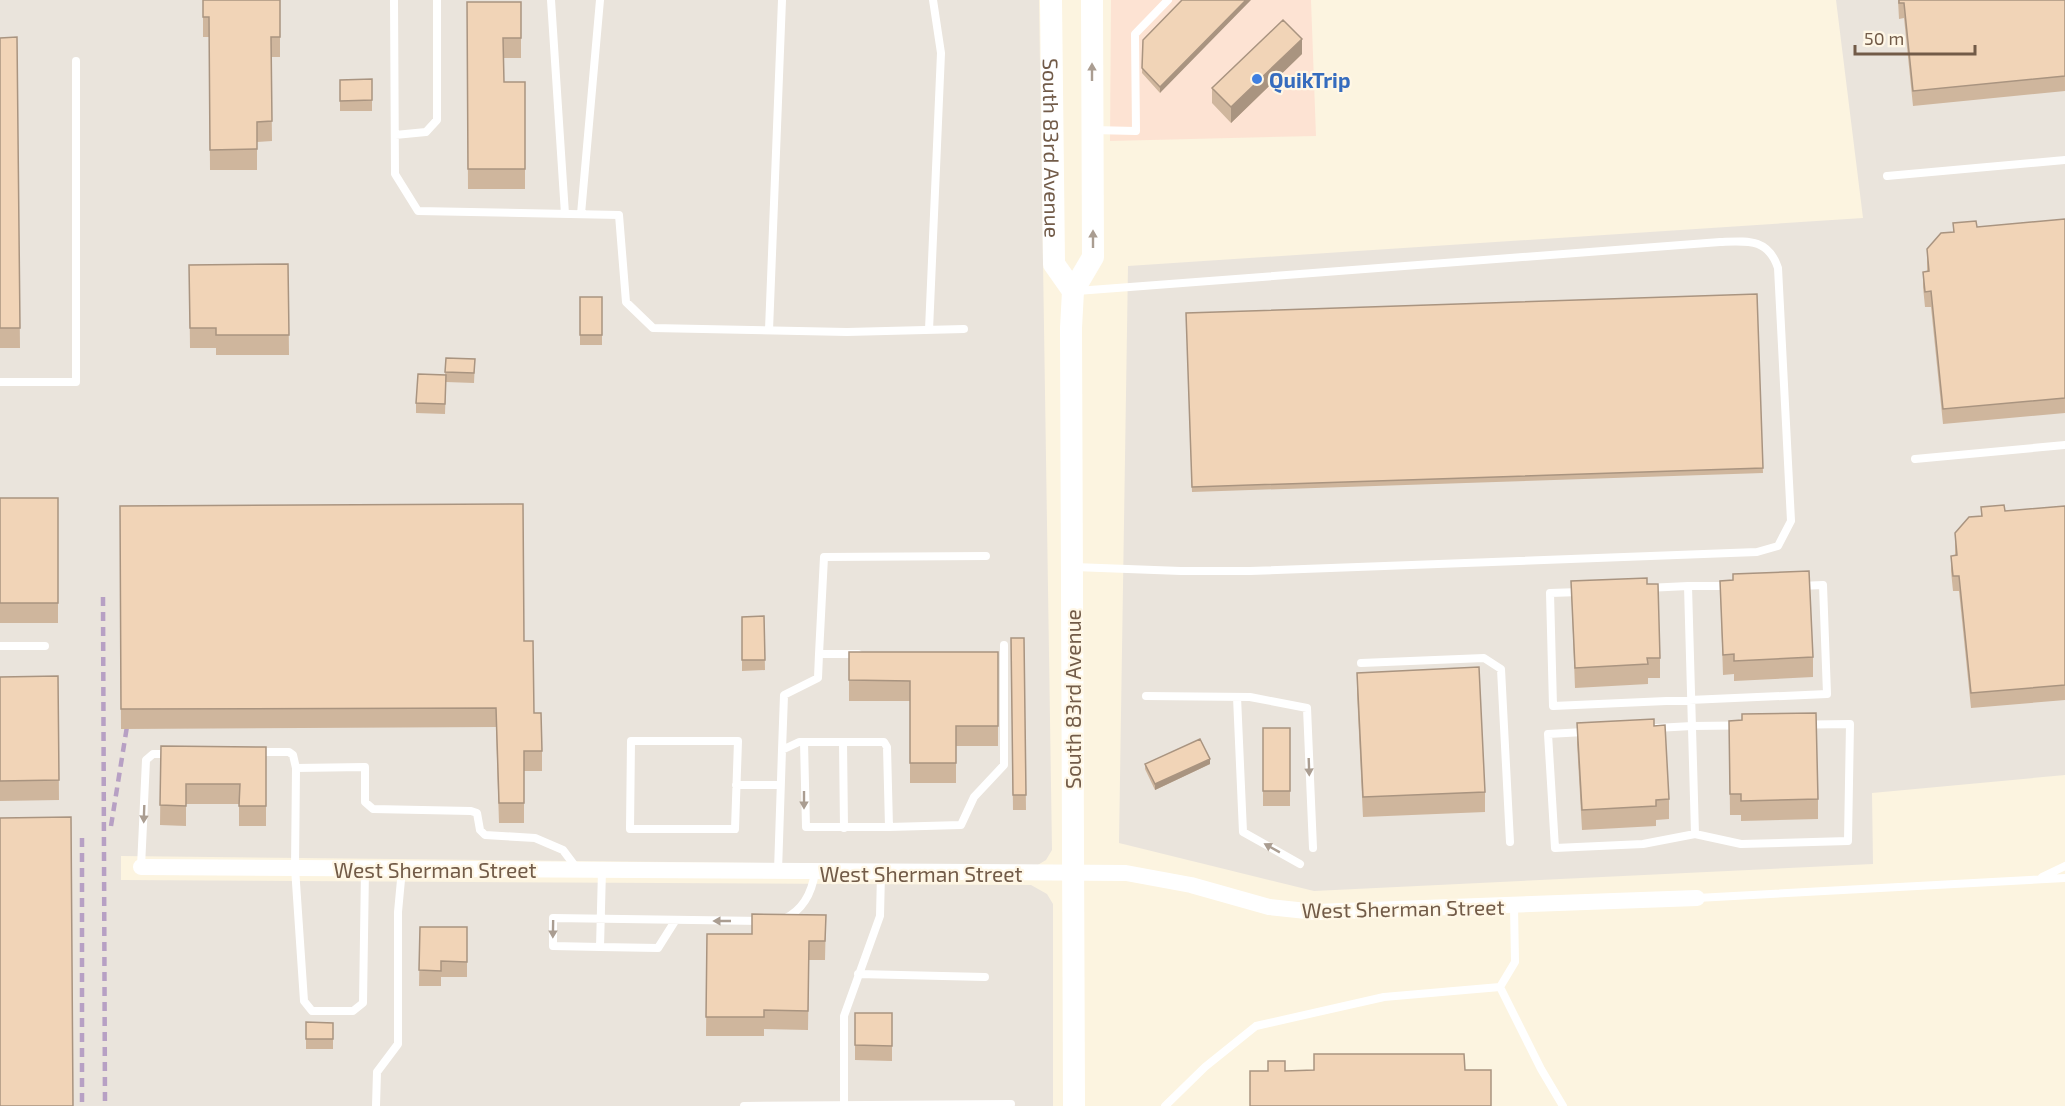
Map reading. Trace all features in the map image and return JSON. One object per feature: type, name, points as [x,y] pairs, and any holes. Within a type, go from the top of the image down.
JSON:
[{"type":"main road","name":"South 83rd Avenue","points":[[1052,0],[1054,264],[1072,291]]},
{"type":"main road","name":"South 83rd Avenue","points":[[1074,1106],[1072,291],[1093,257],[1092,0]]},
{"type":"street","name":"West Sherman Street","points":[[141,867],[1126,873],[1157,878],[1291,911],[1514,906],[1697,897]]},
{"type":"lane","points":[[394,0],[395,174],[418,211],[619,215],[626,302],[653,328],[964,329]]},
{"type":"lane","points":[[395,135],[426,132],[437,120],[437,0]]},
{"type":"lane","points":[[551,0],[565,214]]},
{"type":"lane","points":[[581,214],[600,0]]},
{"type":"lane","points":[[769,330],[782,0]]},
{"type":"lane","points":[[928,330],[940,53],[933,0]]},
{"type":"lane","points":[[1092,130],[1136,131],[1135,33],[1168,0]]},
{"type":"lane","points":[[0,382],[76,382],[76,61]]},
{"type":"lane","points":[[1887,176],[2065,160]]},
{"type":"lane","points":[[1071,567],[1180,572],[1250,571],[1757,552],[1778,546],[1791,520],[1778,268],[1774,256],[1767,248],[1754,243],[1720,242],[1072,291]]},
{"type":"lane","points":[[1914,459],[2065,445]]},
{"type":"lane","points":[[778,872],[784,695],[818,678],[824,557],[986,556]]},
{"type":"lane","points":[[1585,592],[1550,593],[1553,706],[1827,694],[1823,585],[1789,586]]},
{"type":"lane","points":[[1688,586],[1695,834]]},
{"type":"lane","points":[[1642,588],[1744,586]]},
{"type":"lane","points":[[804,742],[806,827],[958,827],[963,823],[974,797],[1004,765],[1004,645]]},
{"type":"lane","points":[[0,646],[45,646]]},
{"type":"lane","points":[[819,654],[867,654]]},
{"type":"lane","points":[[1361,663],[1484,658],[1501,669],[1510,842]]},
{"type":"lane","points":[[1146,696],[1237,697],[1307,708],[1313,849]]},
{"type":"lane","points":[[1237,697],[1243,832],[1300,864]]},
{"type":"lane","points":[[1850,724],[1848,840],[1741,844],[1695,834],[1643,844],[1555,848],[1548,734],[1692,726],[1850,724]]},
{"type":"lane","points":[[631,741],[738,741],[736,785],[735,829],[630,829],[631,741]]},
{"type":"lane","points":[[782,750],[788,745],[804,742],[886,744],[889,827]]},
{"type":"lane","points":[[843,742],[844,828]]},
{"type":"lane","points":[[244,753],[290,752],[294,755],[296,868],[304,1001],[312,1011],[354,1011],[363,1002],[365,869]]},
{"type":"lane","points":[[141,867],[146,760],[153,754],[188,753]]},
{"type":"lane","points":[[296,768],[366,766],[366,802],[373,809],[471,811],[477,813],[480,830],[485,835],[535,838],[563,850],[579,870]]},
{"type":"lane","points":[[736,785],[780,785]]},
{"type":"lane","points":[[2039,878],[2065,866]]},
{"type":"lane","points":[[376,1106],[377,1072],[398,1044],[398,912],[402,869]]},
{"type":"lane","points":[[600,946],[602,870]]},
{"type":"lane","points":[[675,921],[658,948],[553,946],[553,918],[675,921],[785,919],[795,912],[807,897],[815,872]]},
{"type":"lane","points":[[844,1105],[844,1016],[880,916],[881,873]]},
{"type":"lane","points":[[1697,897],[2065,878]]},
{"type":"lane","points":[[1500,987],[1515,962],[1514,906]]},
{"type":"lane","points":[[858,974],[985,976]]},
{"type":"lane","points":[[1165,1106],[1204,1067],[1256,1026],[1384,997],[1500,987]]},
{"type":"lane","points":[[1500,987],[1541,1069],[1563,1106]]},
{"type":"lane","points":[[744,1106],[1011,1104]]},
{"type":"shaded area","points":[[0,0],[1039,0],[1052,850],[1046,860],[1036,866],[121,856],[121,880],[1031,885],[1047,894],[1053,904],[1053,1106],[0,1106]]},
{"type":"shaded area","points":[[1111,0],[1311,0],[1316,136],[1110,141]]},
{"type":"shaded area","points":[[1836,0],[2065,0],[2065,775],[1872,793],[1873,864],[1314,891],[1119,843],[1128,266],[1863,218]]},
{"type":"building","points":[[203,0],[280,0],[280,37],[271,37],[272,121],[257,122],[257,149],[210,150],[209,17],[203,17]]},
{"type":"building","name":"QuikTrip","points":[[1182,0],[1246,0],[1160,87],[1142,68],[1143,40]]},
{"type":"building","points":[[1899,0],[2065,0],[2065,76],[1913,91],[1904,3],[1899,3]]},
{"type":"building","points":[[467,2],[521,2],[521,38],[503,38],[504,82],[525,82],[525,169],[468,169]]},
{"type":"building","points":[[1283,20],[1302,39],[1231,107],[1212,88]]},
{"type":"building","points":[[17,37],[20,328],[0,328],[0,38]]},
{"type":"building","points":[[372,79],[372,100],[340,101],[340,80]]},
{"type":"building","points":[[2065,219],[2065,398],[1943,409],[1931,291],[1925,292],[1923,272],[1929,271],[1927,249],[1941,233],[1954,232],[1953,223],[1976,221],[1977,227]]},
{"type":"building","points":[[288,264],[289,335],[216,335],[216,328],[190,328],[189,265]]},
{"type":"building","points":[[1757,294],[1763,468],[1192,487],[1186,313]]},
{"type":"building","points":[[580,297],[602,297],[602,335],[580,335]]},
{"type":"building","points":[[446,358],[475,359],[474,373],[445,372]]},
{"type":"building","points":[[418,374],[446,375],[445,404],[416,403]]},
{"type":"building","points":[[0,498],[58,498],[58,603],[0,603]]},
{"type":"building","points":[[523,504],[524,641],[533,641],[534,713],[541,713],[542,751],[524,751],[524,803],[499,803],[496,708],[121,709],[120,506]]},
{"type":"building","points":[[2004,505],[2005,511],[2065,506],[2065,685],[1971,693],[1959,576],[1953,576],[1951,556],[1957,555],[1955,533],[1969,517],[1982,516],[1981,507]]},
{"type":"building","points":[[1809,571],[1813,657],[1734,661],[1734,654],[1723,655],[1720,581],[1733,580],[1733,574]]},
{"type":"building","points":[[1647,578],[1647,584],[1658,584],[1660,658],[1647,658],[1648,664],[1575,668],[1571,581]]},
{"type":"building","points":[[764,616],[765,660],[742,660],[742,617]]},
{"type":"building","points":[[1011,638],[1024,638],[1026,795],[1013,795]]},
{"type":"building","points":[[849,652],[998,652],[998,726],[956,726],[956,763],[910,763],[910,681],[849,680]]},
{"type":"building","points":[[1479,667],[1485,792],[1363,797],[1357,673]]},
{"type":"building","points":[[58,676],[59,780],[0,781],[0,677]]},
{"type":"building","points":[[1816,713],[1818,799],[1741,801],[1741,794],[1730,794],[1729,721],[1742,720],[1742,714]]},
{"type":"building","points":[[1654,719],[1654,726],[1665,725],[1669,799],[1656,800],[1656,806],[1582,810],[1577,723]]},
{"type":"building","points":[[1263,728],[1290,728],[1290,791],[1263,791]]},
{"type":"building","points":[[1200,739],[1210,759],[1155,784],[1145,764]]},
{"type":"building","points":[[161,746],[266,747],[266,806],[239,806],[240,784],[186,784],[186,806],[160,805]]},
{"type":"building","points":[[71,817],[73,1106],[0,1106],[0,818]]},
{"type":"building","points":[[752,914],[826,915],[825,941],[809,941],[808,1011],[764,1010],[764,1017],[706,1017],[707,934],[752,934]]},
{"type":"building","points":[[420,927],[467,927],[467,962],[441,961],[441,971],[419,970]]},
{"type":"building","points":[[855,1013],[892,1013],[892,1046],[855,1045]]},
{"type":"building","points":[[306,1022],[333,1023],[333,1039],[306,1039]]},
{"type":"building","points":[[1314,1054],[1464,1054],[1465,1070],[1491,1070],[1491,1106],[1250,1106],[1250,1071],[1268,1071],[1268,1061],[1285,1061],[1285,1071],[1314,1070]]},
{"type":"railway","points":[[103,597],[105,1106]]},
{"type":"railway","points":[[111,826],[129,714]]},
{"type":"railway","points":[[82,838],[82,1106]]},
{"type":"place","name":"QuikTrip","points":[[1257,79]]}]
